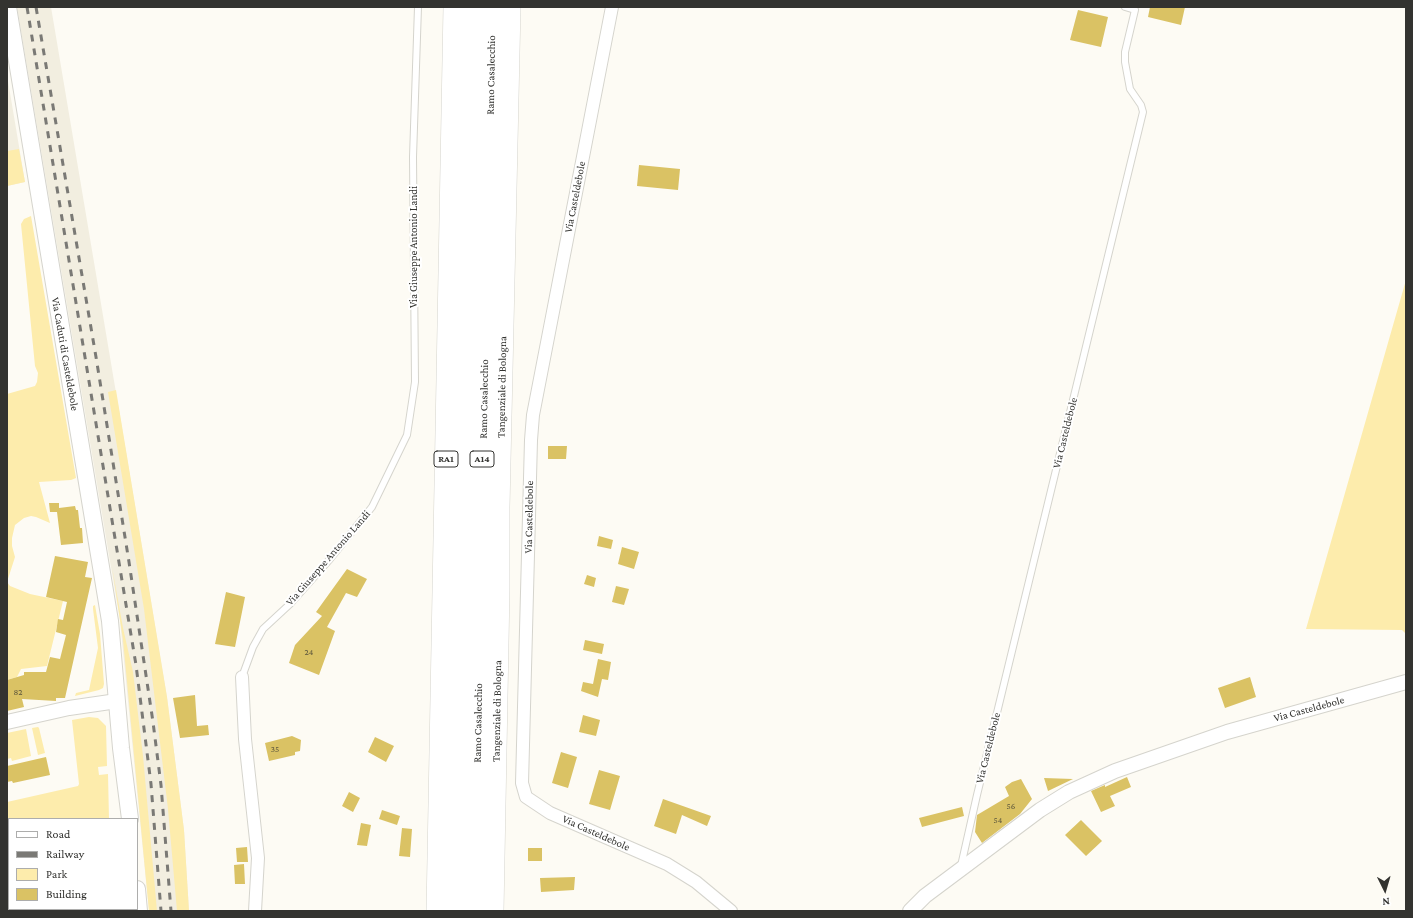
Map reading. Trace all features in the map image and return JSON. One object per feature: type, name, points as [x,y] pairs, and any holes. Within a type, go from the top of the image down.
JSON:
[{"type":"highway","name":"RA1","points":[[437,911],[454,7]]},
{"type":"highway","name":"Ramo Casalecchio","points":[[457,911],[461,620],[474,7]]},
{"type":"highway","name":"Ramo Casalecchio","points":[[474,911],[492,7]]},
{"type":"highway","name":"Tangenziale di Bologna","points":[[494,911],[510,7]]},
{"type":"main road","name":"Via Caduti di Casteldebole","points":[[8,7],[110,621],[121,748]]},
{"type":"main road","points":[[120,818],[121,748]]},
{"type":"main road","points":[[121,748],[130,818]]},
{"type":"main road","points":[[138,900],[139,911]]},
{"type":"street","name":"Via Casteldebole","points":[[612,7],[533,416],[531,440],[522,783],[526,797],[550,813],[667,864],[696,882],[731,911]]},
{"type":"street","name":"Via Giuseppe Antonio Landi","points":[[242,677],[245,739],[258,858],[255,911]]},
{"type":"street","name":"Via Casteldebole","points":[[910,911],[925,896],[1040,810],[1069,792],[1115,771],[1227,732],[1406,682]]},
{"type":"street","points":[[7,722],[69,708],[117,701]]},
{"type":"lane","name":"Via Giuseppe Antonio Landi","points":[[242,677],[253,647],[263,629],[290,604],[330,559],[372,507],[407,435],[415,382],[413,157],[418,7]]},
{"type":"lane","name":"Via Casteldebole","points":[[960,870],[1143,112],[1141,105],[1130,89],[1125,62],[1125,52],[1135,10],[1125,7]]},
{"type":"shaded area","points":[[17,7],[51,7],[167,697],[184,830],[189,911],[149,911],[120,621]]},
{"type":"shaded area","points":[[7,75],[25,182],[7,186]]},
{"type":"green space","points":[[19,149],[25,182],[7,186],[7,151]]},
{"type":"green space","points":[[31,216],[76,478],[71,480],[39,482],[50,523],[31,516],[24,518],[15,525],[12,546],[15,557],[7,582],[7,394],[35,386],[38,373],[35,366],[21,224],[24,219]]},
{"type":"green space","points":[[1406,280],[1406,634],[1402,630],[1306,629]]},
{"type":"green space","points":[[116,390],[167,697],[184,830],[189,911],[177,911],[168,809],[144,609],[108,392]]},
{"type":"green space","points":[[112,567],[133,672],[143,756],[157,911],[149,911],[123,640]]},
{"type":"green space","points":[[7,582],[10,586],[30,594],[63,601],[47,666],[21,669],[17,677],[7,680]]},
{"type":"green space","points":[[95,605],[100,634],[104,684],[103,688],[99,690],[75,696],[76,693],[89,690],[98,648],[93,609],[93,606]]},
{"type":"green space","points":[[89,717],[98,718],[106,726],[107,766],[98,767],[99,775],[108,774],[109,818],[8,818],[7,829],[7,802],[78,786],[72,720]]},
{"type":"green space","points":[[38,727],[45,753],[38,755],[32,728]]},
{"type":"green space","points":[[26,729],[31,756],[12,761],[11,758],[7,759],[7,733]]},
{"type":"green space","points":[[7,904],[8,910],[55,910],[55,911],[7,911]]},
{"type":"green space","points":[[112,910],[113,911],[62,911]]},
{"type":"building","points":[[1150,7],[1185,7],[1181,25],[1148,17]]},
{"type":"building","points":[[1078,10],[1108,17],[1101,47],[1070,40]]},
{"type":"building","points":[[639,165],[680,169],[678,190],[637,186]]},
{"type":"building","points":[[548,446],[567,446],[566,459],[548,459]]},
{"type":"building","points":[[49,503],[59,503],[59,508],[75,506],[76,510],[78,510],[80,528],[82,528],[83,543],[61,545],[57,512],[50,512]]},
{"type":"building","points":[[599,536],[613,540],[611,549],[597,546]]},
{"type":"building","points":[[622,547],[639,552],[634,569],[618,564]]},
{"type":"building","points":[[55,556],[88,562],[85,577],[92,578],[65,698],[56,698],[56,701],[22,699],[24,707],[7,711],[7,680],[24,675],[24,672],[46,672],[50,657],[60,659],[66,635],[56,632],[58,619],[63,620],[67,602],[46,597]]},
{"type":"building","points":[[347,569],[367,579],[357,597],[346,593],[327,627],[335,631],[319,675],[289,663],[295,645],[322,616],[316,612]]},
{"type":"building","points":[[587,575],[596,578],[594,587],[584,584]]},
{"type":"building","points":[[616,586],[629,589],[624,605],[612,602]]},
{"type":"building","points":[[226,592],[245,597],[235,647],[215,644]]},
{"type":"building","points":[[585,640],[604,644],[602,654],[583,650]]},
{"type":"building","points":[[598,659],[611,662],[608,680],[602,679],[598,697],[581,691],[583,682],[593,684]]},
{"type":"building","points":[[1250,677],[1256,697],[1225,708],[1218,688]]},
{"type":"building","points":[[195,695],[197,726],[208,725],[209,735],[180,738],[173,698]]},
{"type":"building","points":[[583,715],[600,720],[596,736],[579,732]]},
{"type":"building","points":[[292,736],[301,740],[300,751],[295,752],[295,755],[269,761],[265,743]]},
{"type":"building","points":[[375,737],[394,746],[386,762],[368,752]]},
{"type":"building","points":[[561,752],[577,757],[568,788],[552,783]]},
{"type":"building","points":[[46,757],[50,775],[13,783],[12,781],[7,782],[7,766]]},
{"type":"building","points":[[599,770],[620,776],[610,810],[589,804]]},
{"type":"building","points":[[1127,777],[1131,787],[1110,796],[1115,806],[1101,812],[1091,791],[1105,785],[1105,787]]},
{"type":"building","points":[[1044,778],[1073,779],[1048,791]]},
{"type":"building","points":[[1021,779],[1032,799],[1020,814],[982,843],[975,832],[977,815],[1009,796],[1005,787],[1012,782]]},
{"type":"building","points":[[349,792],[360,798],[353,812],[342,806]]},
{"type":"building","points":[[663,799],[711,816],[707,826],[682,815],[676,834],[654,826]]},
{"type":"building","points":[[962,807],[964,816],[922,827],[919,818]]},
{"type":"building","points":[[382,810],[400,816],[397,825],[379,819]]},
{"type":"building","points":[[1081,820],[1102,841],[1086,856],[1065,835]]},
{"type":"building","points":[[361,823],[371,825],[367,846],[357,845]]},
{"type":"building","points":[[402,828],[412,829],[410,857],[399,856]]},
{"type":"building","points":[[247,847],[248,862],[237,862],[236,848]]},
{"type":"building","points":[[528,848],[542,848],[542,861],[528,861]]},
{"type":"building","points":[[244,864],[245,884],[235,884],[234,865]]},
{"type":"building","points":[[575,877],[574,890],[541,892],[540,878]]},
{"type":"railway","points":[[27,7],[136,665],[151,784],[161,911]]},
{"type":"railway","points":[[36,7],[96,357],[153,722],[161,785],[171,911]]}]
